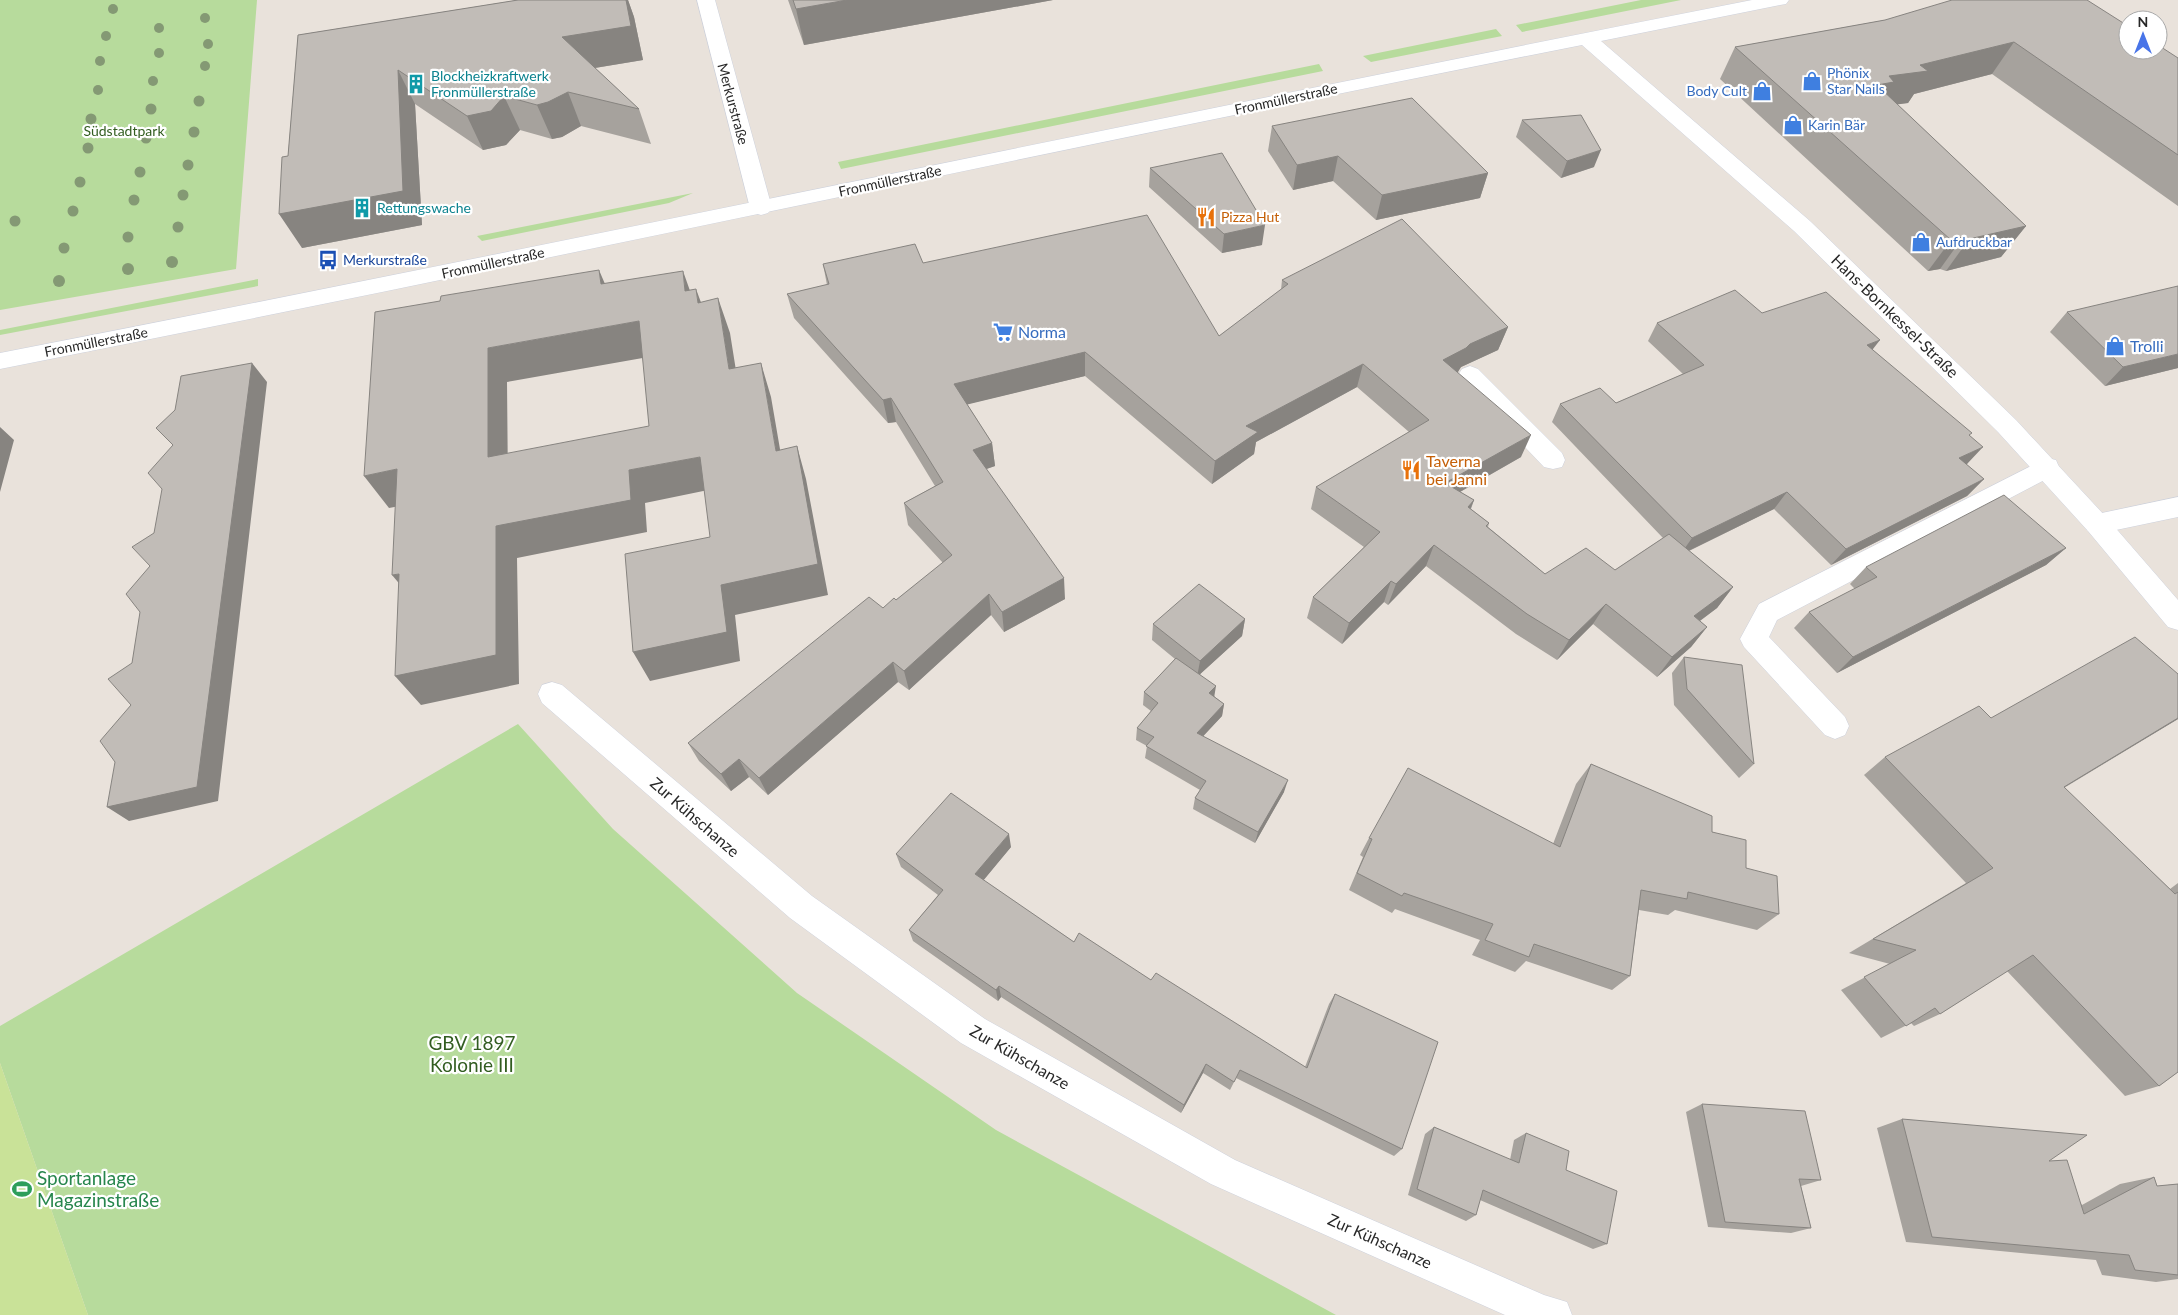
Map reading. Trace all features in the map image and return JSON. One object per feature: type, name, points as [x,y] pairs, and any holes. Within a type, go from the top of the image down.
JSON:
[{"type":"street","name":"Merkurstraße","points":[[706,0],[761,208]]},
{"type":"street","name":"Fronmüllerstraße","points":[[0,361],[362,290],[1359,83],[1780,0]]},
{"type":"street","name":"Hans-Bornkessel-Straße","points":[[1587,39],[1802,226],[2008,426],[2098,524],[2178,619]]},
{"type":"street","points":[[1470,376],[1552,460]]},
{"type":"street","points":[[1835,726],[1754,639],[1768,612],[2047,467]]},
{"type":"street","points":[[2098,524],[2178,507]]},
{"type":"street","name":"Zur Kühschanze","points":[[552,694],[801,907],[972,1031],[1223,1172],[1543,1313],[1554,1315]]},
{"type":"green space","name":"Südstadtpark","points":[[0,0],[257,0],[236,269],[0,310]]},
{"type":"green space","points":[[1641,0],[1681,0],[1522,32],[1516,25]]},
{"type":"green space","points":[[1496,29],[1502,36],[1371,62],[1363,56]]},
{"type":"green space","points":[[1319,64],[1323,71],[841,169],[838,162]]},
{"type":"green space","points":[[693,193],[669,203],[482,241],[477,236]]},
{"type":"green space","points":[[258,279],[258,286],[0,335],[0,330]]},
{"type":"green space","name":"GBV 1897 Kolonie III","points":[[518,724],[613,829],[797,993],[996,1130],[1336,1315],[88,1315],[0,1063],[0,1026]]},
{"type":"green space","name":"Sportanlage Magazinstraße","points":[[0,1063],[88,1315],[0,1315]]},
{"type":"building","points":[[518,0],[626,0],[631,26],[562,37],[639,109],[568,92],[537,105],[504,96],[491,111],[467,116],[398,70],[403,191],[279,214],[282,157],[288,156],[298,35]]},
{"type":"building","points":[[793,0],[847,0],[796,9]]},
{"type":"building","points":[[1952,0],[2087,0],[2118,20],[2118,60],[2168,60],[2168,52],[2178,58],[2178,155],[2014,42],[1920,65],[1928,71],[1889,76],[1894,82],[1877,85],[2026,226],[1969,239],[1963,237],[1951,240],[1735,47],[1885,20]]},
{"type":"building","points":[[1412,98],[1488,173],[1382,195],[1338,156],[1297,165],[1272,126]]},
{"type":"building","points":[[1581,115],[1601,150],[1567,161],[1522,120]]},
{"type":"building","points":[[1222,153],[1265,225],[1224,234],[1150,168]]},
{"type":"building","points":[[1147,215],[1219,336],[1288,284],[1282,280],[1402,219],[1508,327],[1470,344],[1443,360],[1531,435],[1445,483],[1474,500],[1468,507],[1489,523],[1486,526],[1545,574],[1586,548],[1615,570],[1669,534],[1733,587],[1694,616],[1707,627],[1672,657],[1606,604],[1569,640],[1527,614],[1434,545],[1396,584],[1391,581],[1349,623],[1313,597],[1380,532],[1316,487],[1429,420],[1363,364],[1246,426],[1258,432],[1215,461],[1085,352],[954,384],[992,443],[973,450],[1064,578],[1002,612],[989,594],[904,671],[893,662],[759,778],[739,759],[721,774],[688,743],[869,597],[883,608],[894,598],[896,600],[952,555],[904,503],[943,482],[891,398],[883,400],[787,294],[829,284],[823,264],[915,244],[923,263]]},
{"type":"building","points":[[599,270],[601,284],[683,271],[685,291],[696,289],[698,303],[718,298],[729,369],[761,363],[776,451],[797,446],[818,564],[721,585],[727,632],[633,652],[625,554],[710,537],[700,457],[629,470],[631,500],[496,526],[496,655],[395,676],[399,574],[392,575],[397,469],[364,476],[375,312],[440,301],[441,296]],"holes":[[[639,321],[649,426],[488,457],[488,348]]]},
{"type":"building","points":[[2178,286],[2178,354],[2123,367],[2067,312]]},
{"type":"building","points":[[1735,290],[1762,313],[1826,292],[1880,340],[1867,345],[1972,433],[1969,435],[1983,447],[1959,458],[1984,479],[1846,549],[1787,492],[1692,538],[1560,404],[1600,388],[1616,403],[1704,365],[1657,323]]},
{"type":"building","points":[[252,363],[197,787],[107,807],[115,762],[100,741],[131,705],[108,679],[132,663],[140,612],[126,594],[150,566],[132,547],[154,533],[162,489],[148,473],[173,445],[156,428],[175,410],[181,376]]},
{"type":"building","points":[[2004,495],[2066,548],[1853,657],[1809,612],[1877,577],[1866,567]]},
{"type":"building","points":[[1199,584],[1245,619],[1200,661],[1153,624]]},
{"type":"building","points":[[2135,637],[2178,674],[2178,718],[2064,787],[2175,894],[2178,892],[2178,1072],[2159,1086],[2033,955],[1940,1014],[1935,1008],[1906,1026],[1864,977],[1916,950],[1873,939],[1993,868],[1885,757],[1979,706],[1991,718]]},
{"type":"building","points":[[1684,657],[1742,665],[1754,764],[1687,689]]},
{"type":"building","points":[[1176,658],[1216,686],[1209,693],[1224,704],[1197,733],[1288,780],[1258,832],[1195,798],[1206,781],[1146,746],[1154,737],[1137,728],[1158,703],[1144,692]]},
{"type":"building","points":[[1591,764],[1712,816],[1712,832],[1746,840],[1746,868],[1777,876],[1779,914],[1688,892],[1687,899],[1641,890],[1630,976],[1534,944],[1529,957],[1485,940],[1493,924],[1404,893],[1402,896],[1357,873],[1372,839],[1369,838],[1408,768],[1560,847]]},
{"type":"building","points":[[951,793],[1009,834],[975,874],[1074,942],[1079,933],[1151,980],[1156,973],[1307,1068],[1335,994],[1438,1042],[1402,1149],[1240,1070],[1234,1082],[1206,1064],[1184,1105],[999,986],[996,990],[909,930],[943,890],[896,854]]},
{"type":"building","points":[[1702,1104],[1805,1111],[1821,1180],[1799,1179],[1811,1228],[1725,1222]]},
{"type":"building","points":[[1902,1119],[2087,1135],[2049,1161],[2067,1160],[2084,1214],[2154,1177],[2157,1186],[2178,1184],[2178,1275],[2135,1270],[2129,1255],[1932,1237]]},
{"type":"building","points":[[1434,1127],[1519,1163],[1526,1133],[1569,1151],[1566,1170],[1617,1191],[1607,1244],[1483,1190],[1476,1215],[1417,1189]]},
{"type":"place","name":"Phönix Star Nails","points":[[1812,81]]},
{"type":"place","name":"Blockheizkraftwerk Fronmüllerstraße","points":[[416,84]]},
{"type":"place","name":"Body Cult","points":[[1762,91]]},
{"type":"place","name":"Karin Bär","points":[[1793,125]]},
{"type":"place","name":"Rettungswache","points":[[362,208]]},
{"type":"place","name":"Pizza Hut","points":[[1206,217]]},
{"type":"place","name":"Aufdruckbar","points":[[1921,242]]},
{"type":"place","name":"Merkurstraße","points":[[328,260]]},
{"type":"place","name":"Norma","points":[[1003,332]]},
{"type":"place","name":"Trolli","points":[[2115,346]]},
{"type":"place","name":"Taverna bei Janni","points":[[1411,470]]},
{"type":"place","name":"Sportanlage Magazinstraße","points":[[22,1189]]}]
